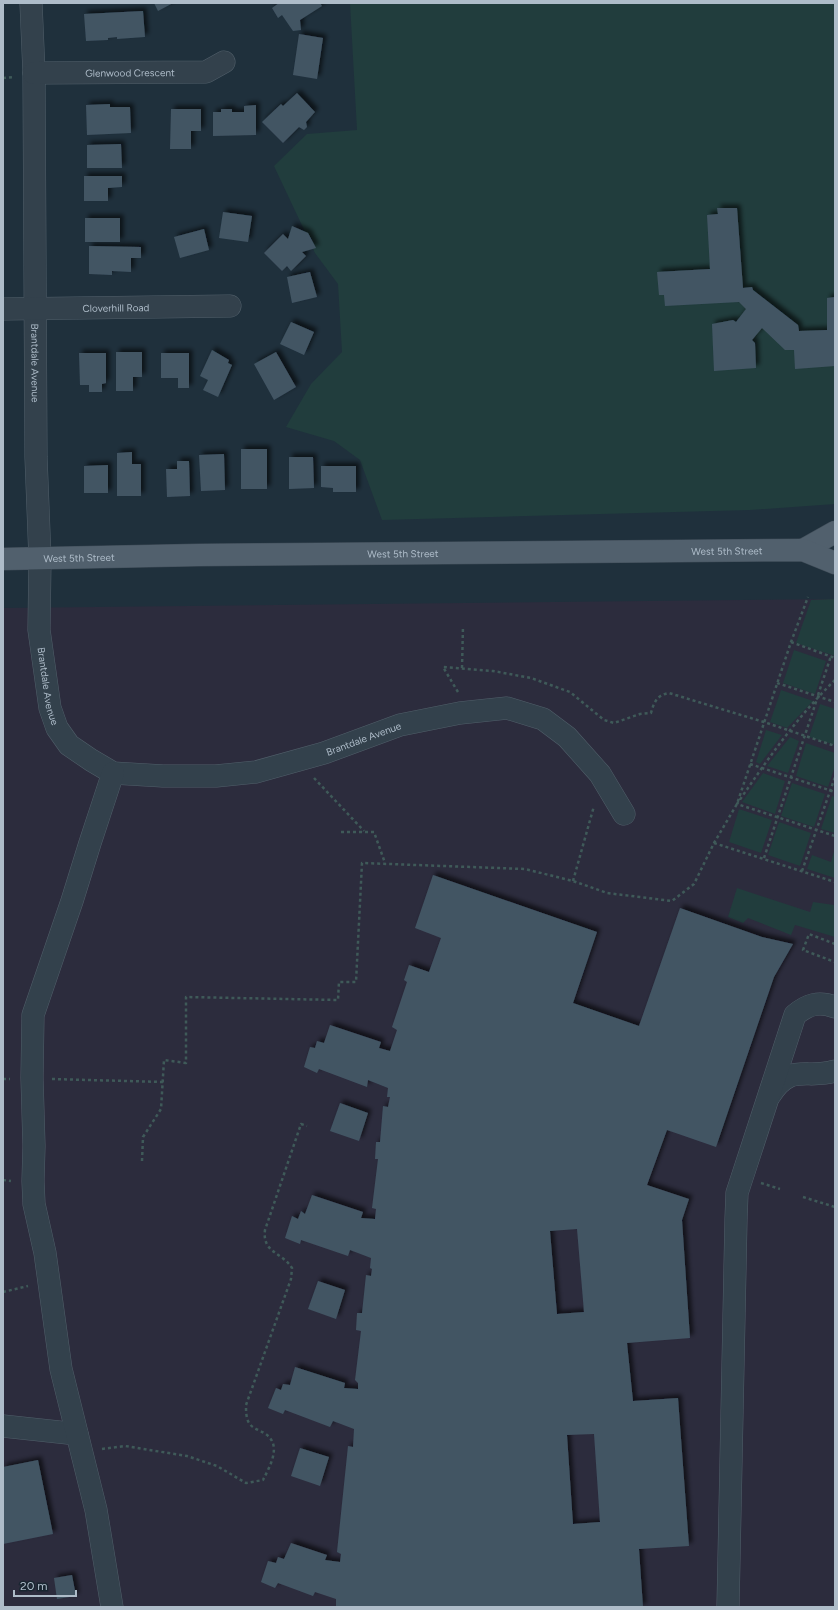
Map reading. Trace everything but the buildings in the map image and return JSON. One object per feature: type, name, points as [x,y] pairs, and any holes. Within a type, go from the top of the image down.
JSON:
[{"type":"main road","name":"West 5th Street","points":[[803,550],[835,532]]},
{"type":"main road","name":"West 5th Street","points":[[3,559],[214,555],[803,550],[835,563]]},
{"type":"street","name":"Brantdale Avenue","points":[[31,3],[34,74],[36,457],[40,558],[40,630],[50,708],[57,728],[69,745],[114,773],[163,776],[216,776],[256,772],[324,753],[400,725],[460,713],[507,708],[543,719],[567,737],[600,774],[624,814]]},
{"type":"street","name":"Glenwood Crescent","points":[[34,74],[206,72],[224,62]]},
{"type":"street","name":"Cloverhill Road","points":[[3,309],[230,306]]},
{"type":"street","points":[[112,1607],[96,1510],[61,1369],[45,1254],[34,1204],[32,1181],[33,1015],[114,773]]},
{"type":"street","points":[[728,1607],[737,1193],[795,1015],[804,1008],[815,1004],[826,1004],[835,1007]]},
{"type":"street","points":[[768,1097],[777,1084],[791,1075],[800,1073],[825,1074],[835,1071]]},
{"type":"street","points":[[3,1426],[79,1443]]},
{"type":"path","points":[[737,804],[777,683],[808,596]]},
{"type":"path","points":[[462,668],[463,626]]},
{"type":"path","points":[[791,642],[835,658]]},
{"type":"path","points":[[764,858],[831,656]]},
{"type":"path","points":[[459,695],[443,667],[493,670],[531,678],[570,692],[604,720],[614,723],[640,714],[651,714],[655,702],[661,695],[669,693],[764,722],[835,746]]},
{"type":"path","points":[[142,1161],[143,1137],[161,1109],[164,1060],[186,1063],[186,997],[338,1000],[339,982],[356,982],[362,863],[525,869],[573,881],[607,893],[672,901],[694,884],[714,843],[737,804],[762,767],[789,730],[817,697],[835,680]]},
{"type":"path","points":[[777,683],[835,702]]},
{"type":"path","points":[[298,760],[364,831]]},
{"type":"path","points":[[750,764],[835,792]]},
{"type":"path","points":[[802,871],[835,778]]},
{"type":"path","points":[[573,881],[596,800]]},
{"type":"path","points":[[737,804],[835,836]]},
{"type":"path","points":[[341,832],[374,832],[385,864]]},
{"type":"path","points":[[714,843],[835,882]]},
{"type":"path","points":[[835,944],[809,934],[803,950],[835,962]]},
{"type":"path","points":[[3,1079],[14,1079]]},
{"type":"path","points":[[47,1079],[163,1082]]},
{"type":"path","points":[[79,1443],[125,1446],[186,1456],[217,1466],[246,1483],[262,1480],[272,1464],[274,1449],[273,1442],[268,1435],[253,1428],[248,1423],[246,1405],[291,1279],[292,1268],[289,1262],[273,1253],[264,1237],[265,1230],[301,1124],[307,1126]]},
{"type":"path","points":[[759,1182],[780,1189]]},
{"type":"path","points":[[803,1197],[835,1207]]},
{"type":"path","points":[[3,1292],[48,1282]]},
{"type":"shaded area","points":[[835,599],[835,1607],[3,1607],[3,608]]},
{"type":"green space","points":[[350,3],[835,3],[835,504],[750,510],[382,520],[360,460],[334,441],[286,427],[311,384],[342,352],[338,284],[315,253],[274,166],[307,134],[357,130]]},
{"type":"green space","points":[[835,599],[835,656],[796,643],[811,600]]},
{"type":"green space","points":[[794,650],[826,661],[815,694],[783,683]]},
{"type":"green space","points":[[781,690],[813,701],[787,728],[770,722]]},
{"type":"green space","points":[[820,704],[835,709],[835,745],[809,737]]},
{"type":"green space","points":[[766,730],[782,735],[760,764],[756,762]]},
{"type":"green space","points":[[790,737],[799,741],[788,773],[767,766]]},
{"type":"green space","points":[[806,743],[835,753],[835,766],[828,787],[796,776]]},
{"type":"green space","points":[[763,773],[785,781],[775,814],[742,802]]},
{"type":"green space","points":[[792,783],[825,794],[814,827],[781,816]]},
{"type":"green space","points":[[832,796],[835,797],[835,833],[821,829]]},
{"type":"green space","points":[[739,809],[772,820],[761,853],[729,842]]},
{"type":"green space","points":[[779,822],[811,833],[800,866],[768,855]]},
{"type":"green space","points":[[835,848],[835,878],[807,869],[812,855],[831,862]]},
{"type":"green space","points":[[737,888],[810,912],[813,902],[834,905],[835,902],[835,937],[795,925],[791,935],[748,918],[743,923],[728,917]]}]
